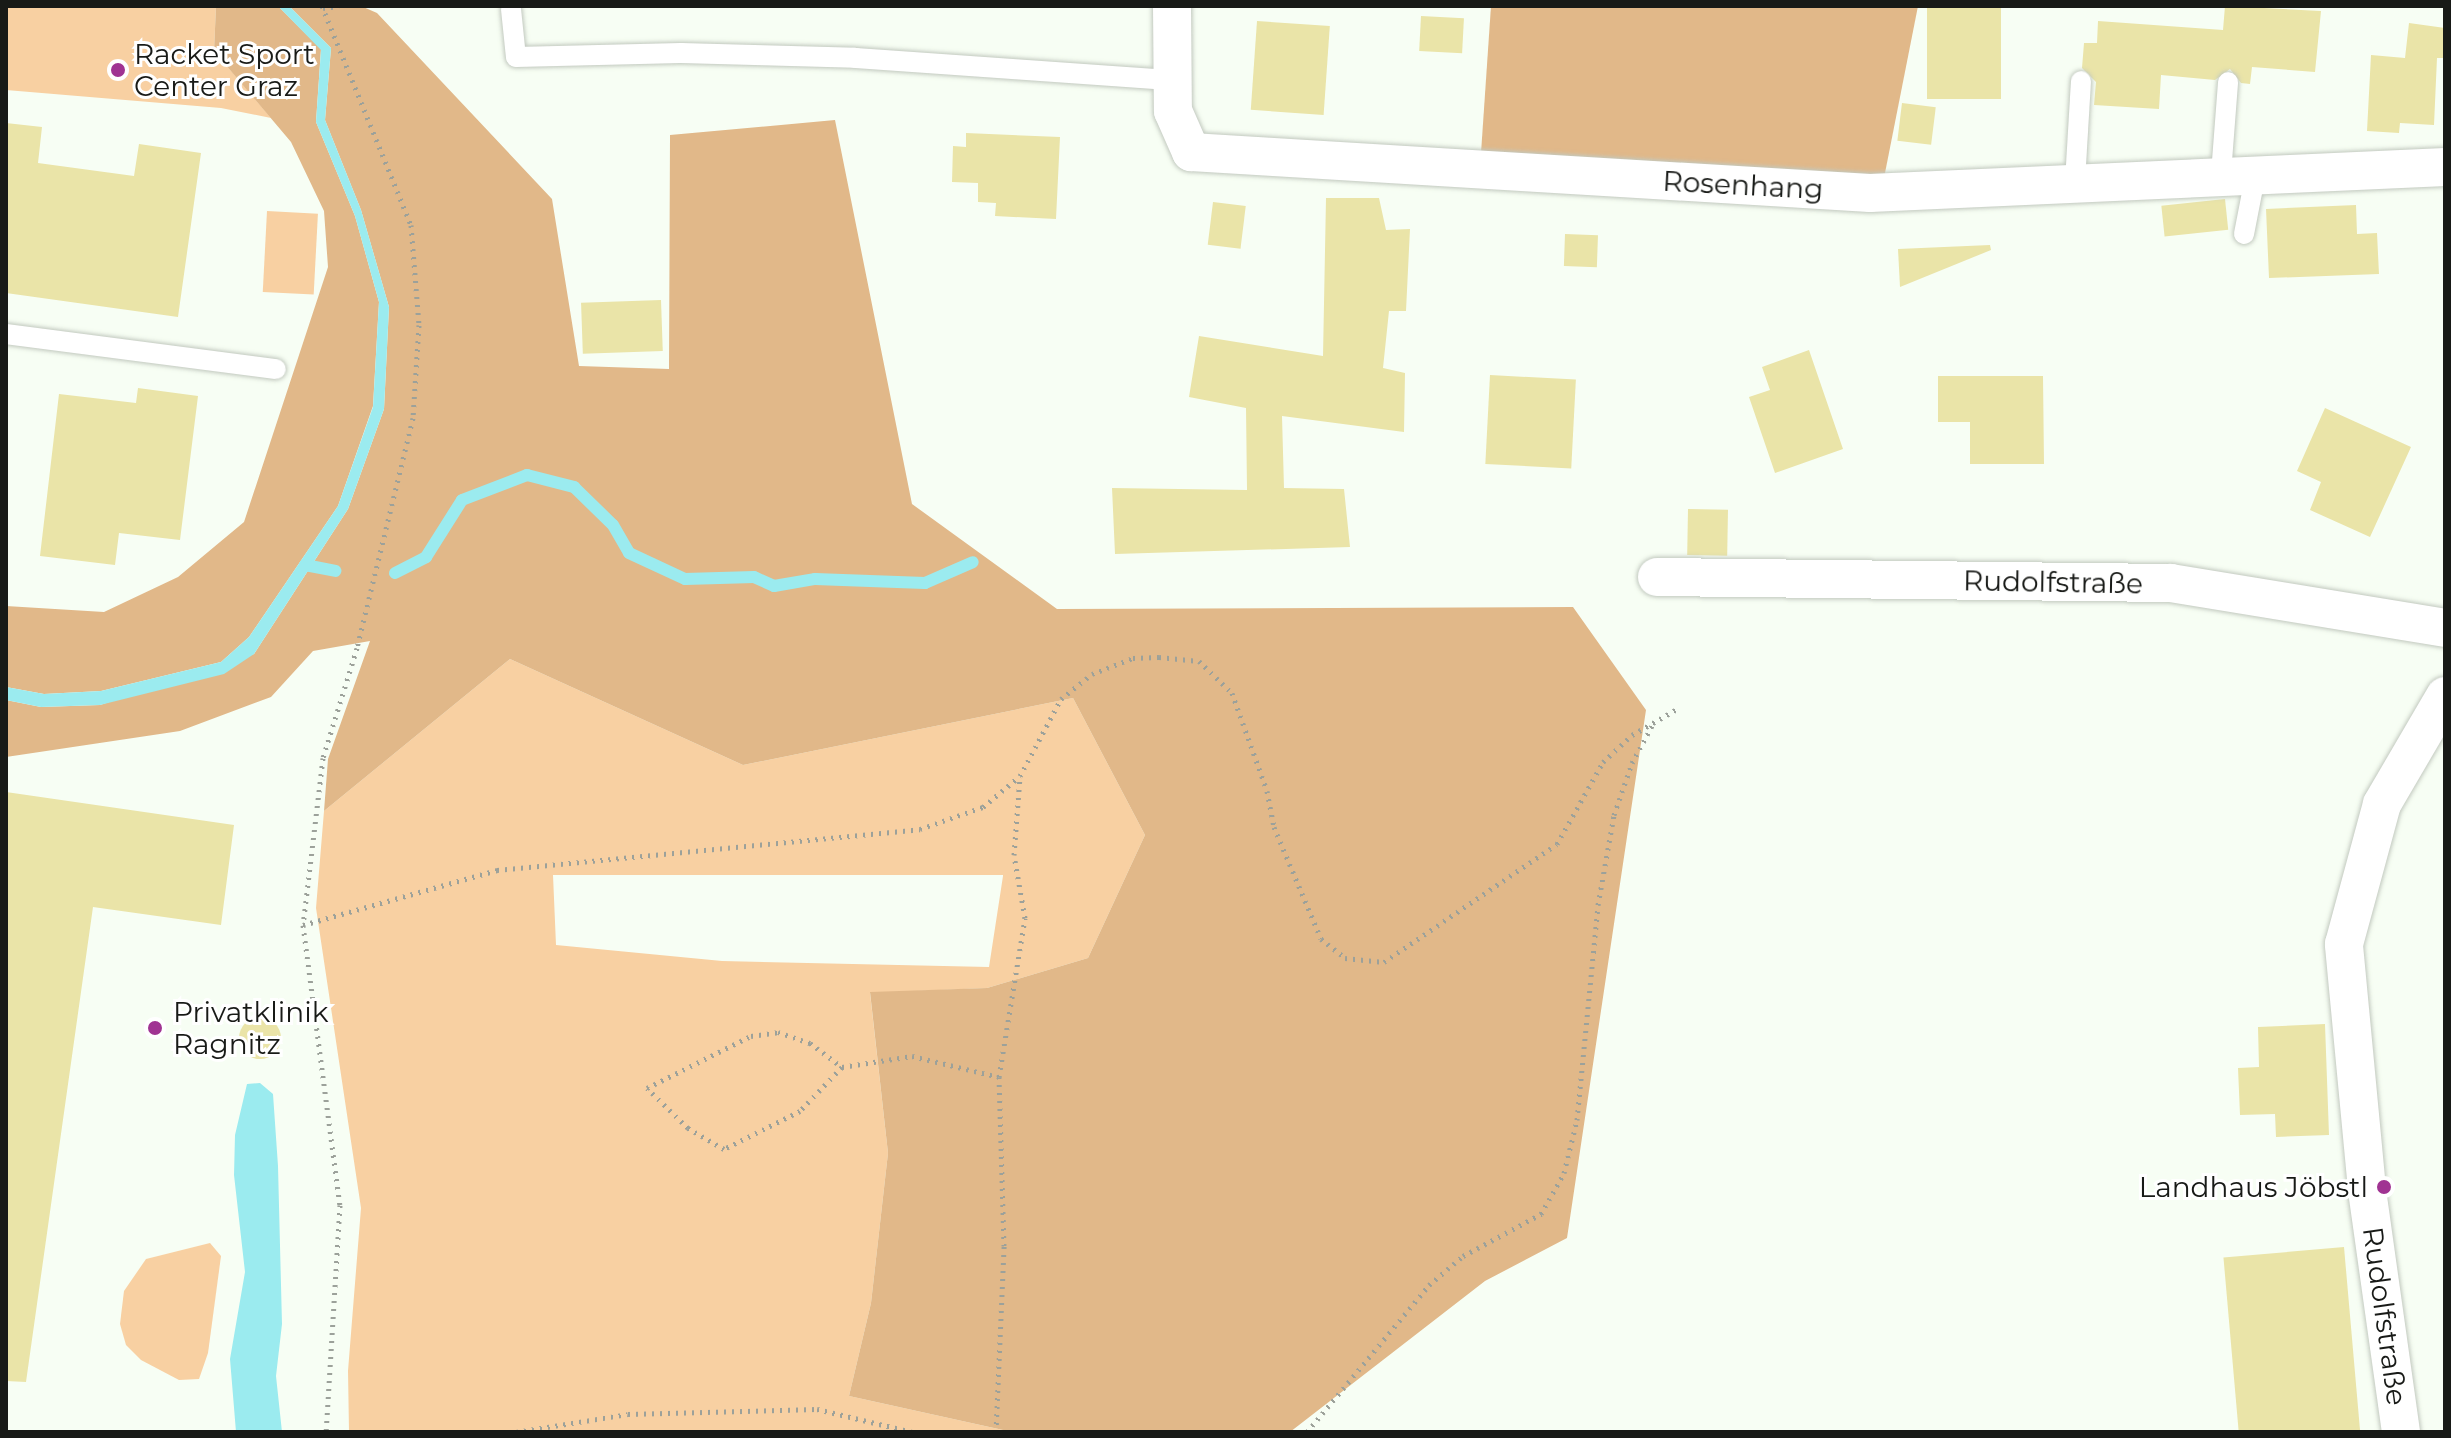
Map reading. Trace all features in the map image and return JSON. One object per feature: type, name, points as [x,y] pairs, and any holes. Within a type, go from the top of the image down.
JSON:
[{"type":"street","name":"Rosenhang","points":[[1172,6],[1173,111],[1191,152],[1870,193],[2238,173],[2445,167]]},
{"type":"street","name":"Rudolfstraße","points":[[1657,577],[2171,583],[2445,628]]},
{"type":"street","name":"Rudolfstraße","points":[[2401,1432],[2367,1189],[2344,944],[2382,804],[2445,696]]},
{"type":"lane","points":[[511,9],[516,57],[681,53],[855,58],[1173,80]]},
{"type":"lane","points":[[2075,182],[2081,81]]},
{"type":"lane","points":[[2228,82],[2244,234]]},
{"type":"lane","points":[[6,334],[276,369]]},
{"type":"path","points":[[326,1432],[340,1205],[303,925],[323,758],[357,648],[413,418],[419,325],[411,225],[322,7],[339,6]]},
{"type":"path","points":[[303,925],[497,870],[920,829],[983,807],[1020,776],[1061,699],[1092,674],[1133,658],[1199,661],[1232,693],[1243,716],[1274,827],[1321,939],[1345,958],[1384,962],[1557,844],[1603,762],[1655,721],[1677,709]]},
{"type":"path","points":[[1307,1432],[1429,1285],[1463,1256],[1541,1214],[1564,1173],[1577,1120],[1598,905],[1614,815],[1632,763],[1655,721]]},
{"type":"path","points":[[996,1432],[1004,1246],[999,1077],[1025,918],[1014,855],[1020,776]]},
{"type":"path","points":[[842,1067],[810,1043],[778,1032],[751,1036],[647,1088],[688,1128],[724,1149],[800,1111],[842,1067],[912,1056],[999,1077]]},
{"type":"path","points":[[516,1432],[628,1414],[817,1409],[912,1432]]},
{"type":"shaded area","name":"Racket Sport Center Graz","points":[[6,6],[216,6],[214,51],[271,118],[221,108],[6,90]]},
{"type":"shaded area","points":[[216,6],[278,6],[321,49],[316,122],[355,216],[379,302],[373,406],[338,506],[249,637],[221,662],[101,691],[44,694],[6,687],[6,606],[104,612],[178,577],[244,522],[328,267],[324,211],[291,142],[214,51]]},
{"type":"shaded area","points":[[289,6],[361,6],[377,13],[552,199],[579,366],[669,369],[670,135],[835,120],[912,504],[1057,609],[1573,607],[1646,710],[1567,1238],[1485,1281],[1290,1432],[1012,1432],[849,1396],[871,1303],[888,1153],[870,992],[987,988],[1088,958],[1145,835],[1073,698],[743,765],[510,659],[324,811],[328,759],[370,641],[313,651],[271,697],[180,731],[6,757],[6,700],[41,707],[100,705],[254,654],[348,509],[384,409],[389,307],[361,210],[325,120],[331,48]]},
{"type":"shaded area","points":[[1491,6],[1918,6],[1884,178],[1481,153]]},
{"type":"shaded area","points":[[267,211],[318,214],[314,295],[263,292]]},
{"type":"shaded area","points":[[510,659],[743,765],[1073,698],[1145,835],[1088,958],[987,988],[870,993],[888,1153],[871,1303],[849,1396],[1012,1432],[349,1432],[348,1371],[361,1208],[316,908],[324,811]],"holes":[[[553,875],[1003,875],[989,967],[722,961],[556,945]]]},
{"type":"shaded area","points":[[210,1243],[221,1256],[208,1353],[199,1379],[179,1380],[141,1360],[126,1345],[120,1324],[124,1291],[146,1259]]},
{"type":"water","points":[[278,6],[289,6],[331,48],[325,120],[361,210],[389,307],[384,409],[348,509],[254,654],[224,674],[100,705],[41,707],[6,700],[6,687],[44,694],[101,691],[221,662],[249,637],[338,506],[373,407],[379,302],[355,216],[316,122],[321,50]]},
{"type":"water","points":[[260,1083],[273,1094],[278,1166],[282,1324],[276,1376],[282,1432],[236,1432],[230,1359],[245,1272],[234,1175],[235,1135],[247,1084]]},
{"type":"building","points":[[1927,6],[2001,6],[2001,99],[1927,99]]},
{"type":"building","points":[[2225,6],[2321,11],[2315,72],[2252,67],[2250,84],[2241,83],[2230,69],[2215,80],[2161,75],[2159,109],[2094,105],[2096,82],[2082,68],[2084,43],[2097,43],[2098,21],[2223,30]]},
{"type":"building","points":[[1421,16],[1464,18],[1462,53],[1419,51]]},
{"type":"building","points":[[1257,21],[1330,26],[1324,115],[1251,110]]},
{"type":"building","points":[[2409,23],[2445,28],[2445,58],[2437,58],[2434,125],[2400,123],[2399,133],[2367,131],[2371,55],[2405,58]]},
{"type":"building","points":[[1902,103],[1936,107],[1931,145],[1897,141]]},
{"type":"building","points":[[6,123],[42,127],[38,163],[134,176],[139,144],[201,153],[178,317],[6,293]]},
{"type":"building","points":[[966,133],[1060,137],[1056,219],[995,216],[996,203],[978,202],[978,183],[952,182],[953,146],[966,147]]},
{"type":"building","points":[[1326,198],[1379,198],[1386,230],[1410,229],[1406,311],[1389,311],[1383,368],[1405,373],[1404,432],[1282,416],[1284,488],[1344,489],[1350,547],[1115,554],[1112,488],[1247,490],[1246,408],[1189,397],[1199,336],[1323,356]]},
{"type":"building","points":[[2225,199],[2228,230],[2165,237],[2161,206]]},
{"type":"building","points":[[1213,202],[1246,206],[1241,249],[1208,245]]},
{"type":"building","points":[[2356,205],[2357,234],[2377,233],[2379,274],[2269,278],[2266,209]]},
{"type":"building","points":[[1565,234],[1598,235],[1597,267],[1564,266]]},
{"type":"building","points":[[1990,245],[1991,250],[1900,287],[1898,249]]},
{"type":"building","points":[[661,300],[663,351],[583,354],[581,303]]},
{"type":"building","points":[[1809,350],[1843,449],[1775,473],[1749,397],[1770,390],[1762,367]]},
{"type":"building","points":[[1490,375],[1576,380],[1571,468],[1485,464]]},
{"type":"building","points":[[1938,376],[2043,376],[2044,464],[1970,464],[1970,422],[1938,422]]},
{"type":"building","points":[[138,388],[198,396],[180,540],[119,533],[115,565],[40,556],[59,394],[136,403]]},
{"type":"building","points":[[2325,408],[2411,447],[2370,537],[2310,510],[2321,482],[2297,471]]},
{"type":"building","points":[[1688,509],[1728,510],[1727,556],[1687,555]]},
{"type":"building","name":"Privatklinik Ragnitz","points":[[6,792],[234,825],[221,925],[93,907],[26,1382],[6,1381]]},
{"type":"building","points":[[260,1017],[275,1023],[281,1038],[275,1053],[260,1059],[245,1053],[239,1038],[245,1023]]},
{"type":"building","points":[[2325,1024],[2329,1135],[2276,1137],[2275,1114],[2240,1115],[2238,1068],[2259,1067],[2258,1027]]},
{"type":"building","points":[[2344,1247],[2360,1432],[2239,1432],[2223,1258]]},
{"type":"waterway","points":[[395,573],[426,557],[462,500],[527,475],[574,487],[613,525],[629,553],[685,579],[754,577],[774,586],[815,579],[925,583],[973,562]]},
{"type":"waterway","points":[[305,565],[335,571]]},
{"type":"place","name":"Racket Sport Center Graz","points":[[118,70]]},
{"type":"place","name":"Privatklinik Ragnitz","points":[[155,1028]]},
{"type":"place","name":"Landhaus Jöbstl","points":[[2384,1187]]}]
